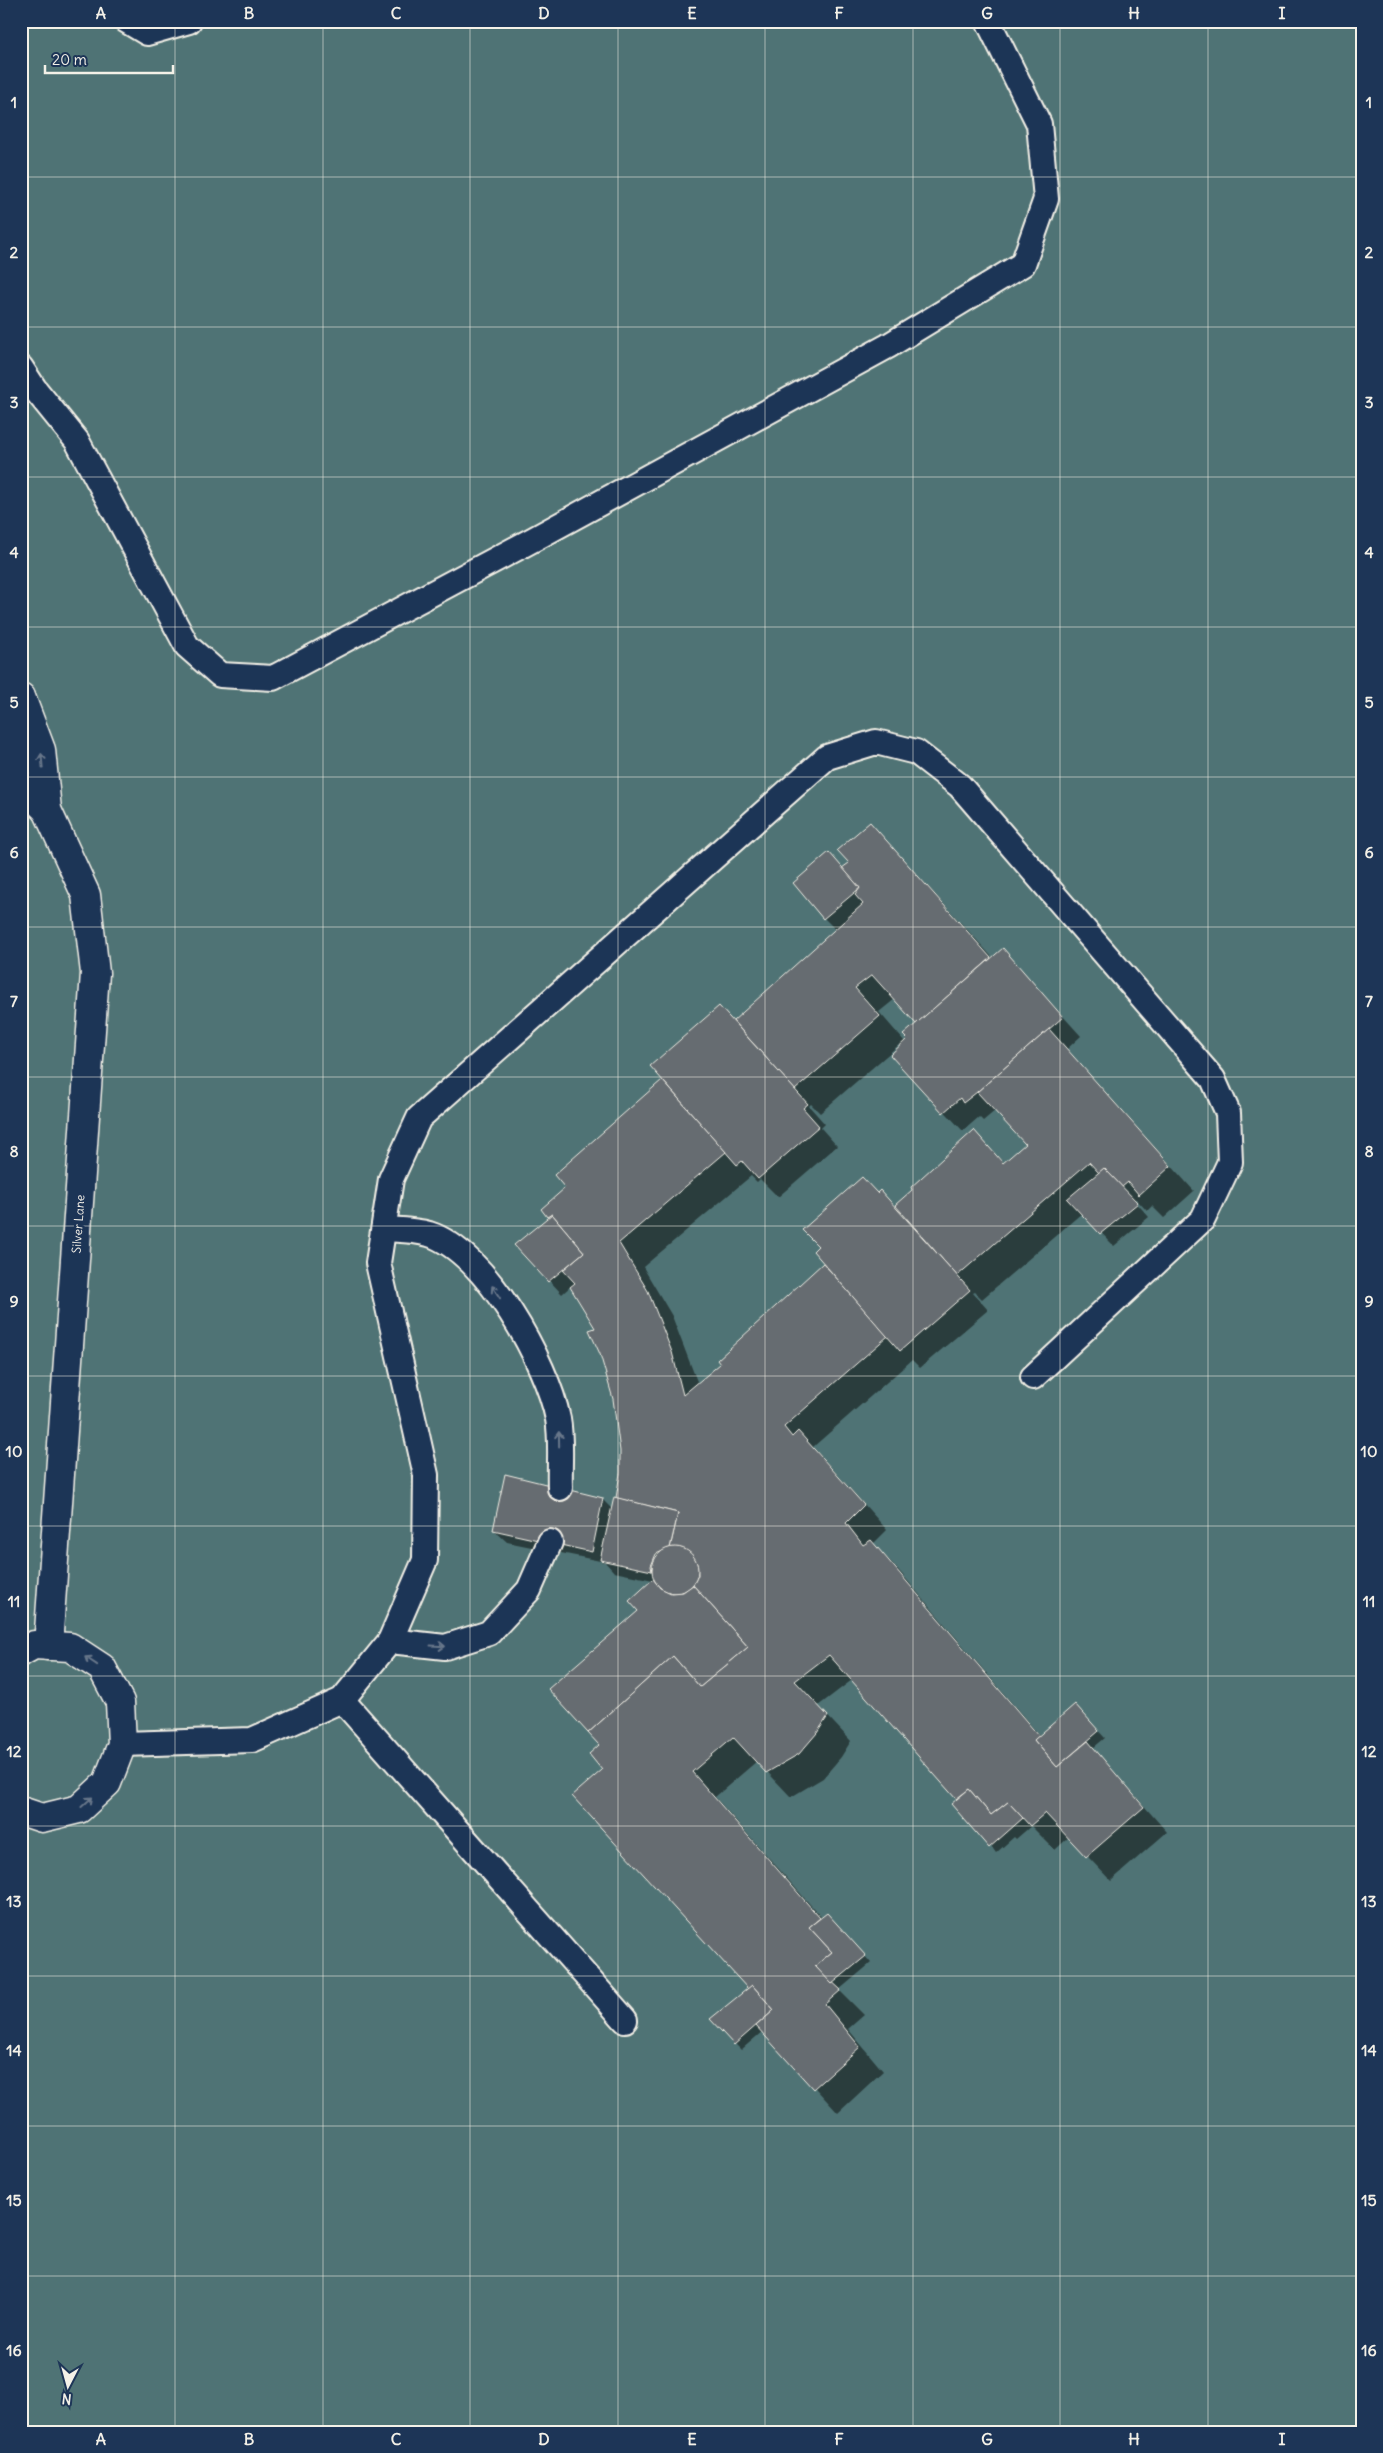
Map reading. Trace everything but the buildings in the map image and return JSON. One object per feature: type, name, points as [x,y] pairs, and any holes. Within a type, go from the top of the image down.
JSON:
[{"type":"street","name":"Silver Lane","points":[[21,698],[42,750],[47,810]]},
{"type":"street","name":"Silver Lane","points":[[21,784],[47,810],[86,894],[95,973],[48,1646]]},
{"type":"street","points":[[21,1652],[34,1645],[70,1646],[102,1668],[120,1702],[122,1744],[107,1783],[79,1809],[42,1818],[21,1811]]},
{"type":"lane","points":[[127,21],[147,33],[189,21]]},
{"type":"lane","points":[[21,368],[34,388],[77,441],[187,646],[220,675],[273,678],[871,356],[1023,264],[1046,199],[1039,124],[988,21]]},
{"type":"lane","points":[[122,1744],[252,1740],[342,1700],[390,1641],[425,1560],[426,1474],[378,1263],[391,1180],[419,1118],[827,757],[876,742],[916,752],[960,786],[1213,1078],[1228,1113],[1230,1162],[1203,1219],[1033,1377]]},
{"type":"lane","points":[[384,1229],[429,1234],[461,1251],[492,1285],[519,1327],[544,1374],[558,1420],[560,1488]]},
{"type":"lane","points":[[390,1641],[445,1647],[490,1633],[529,1590],[550,1542]]},
{"type":"lane","points":[[342,1700],[625,2020]]},
{"type":"green space","points":[[21,21],[1362,21],[1362,2432],[21,2432]]}]
